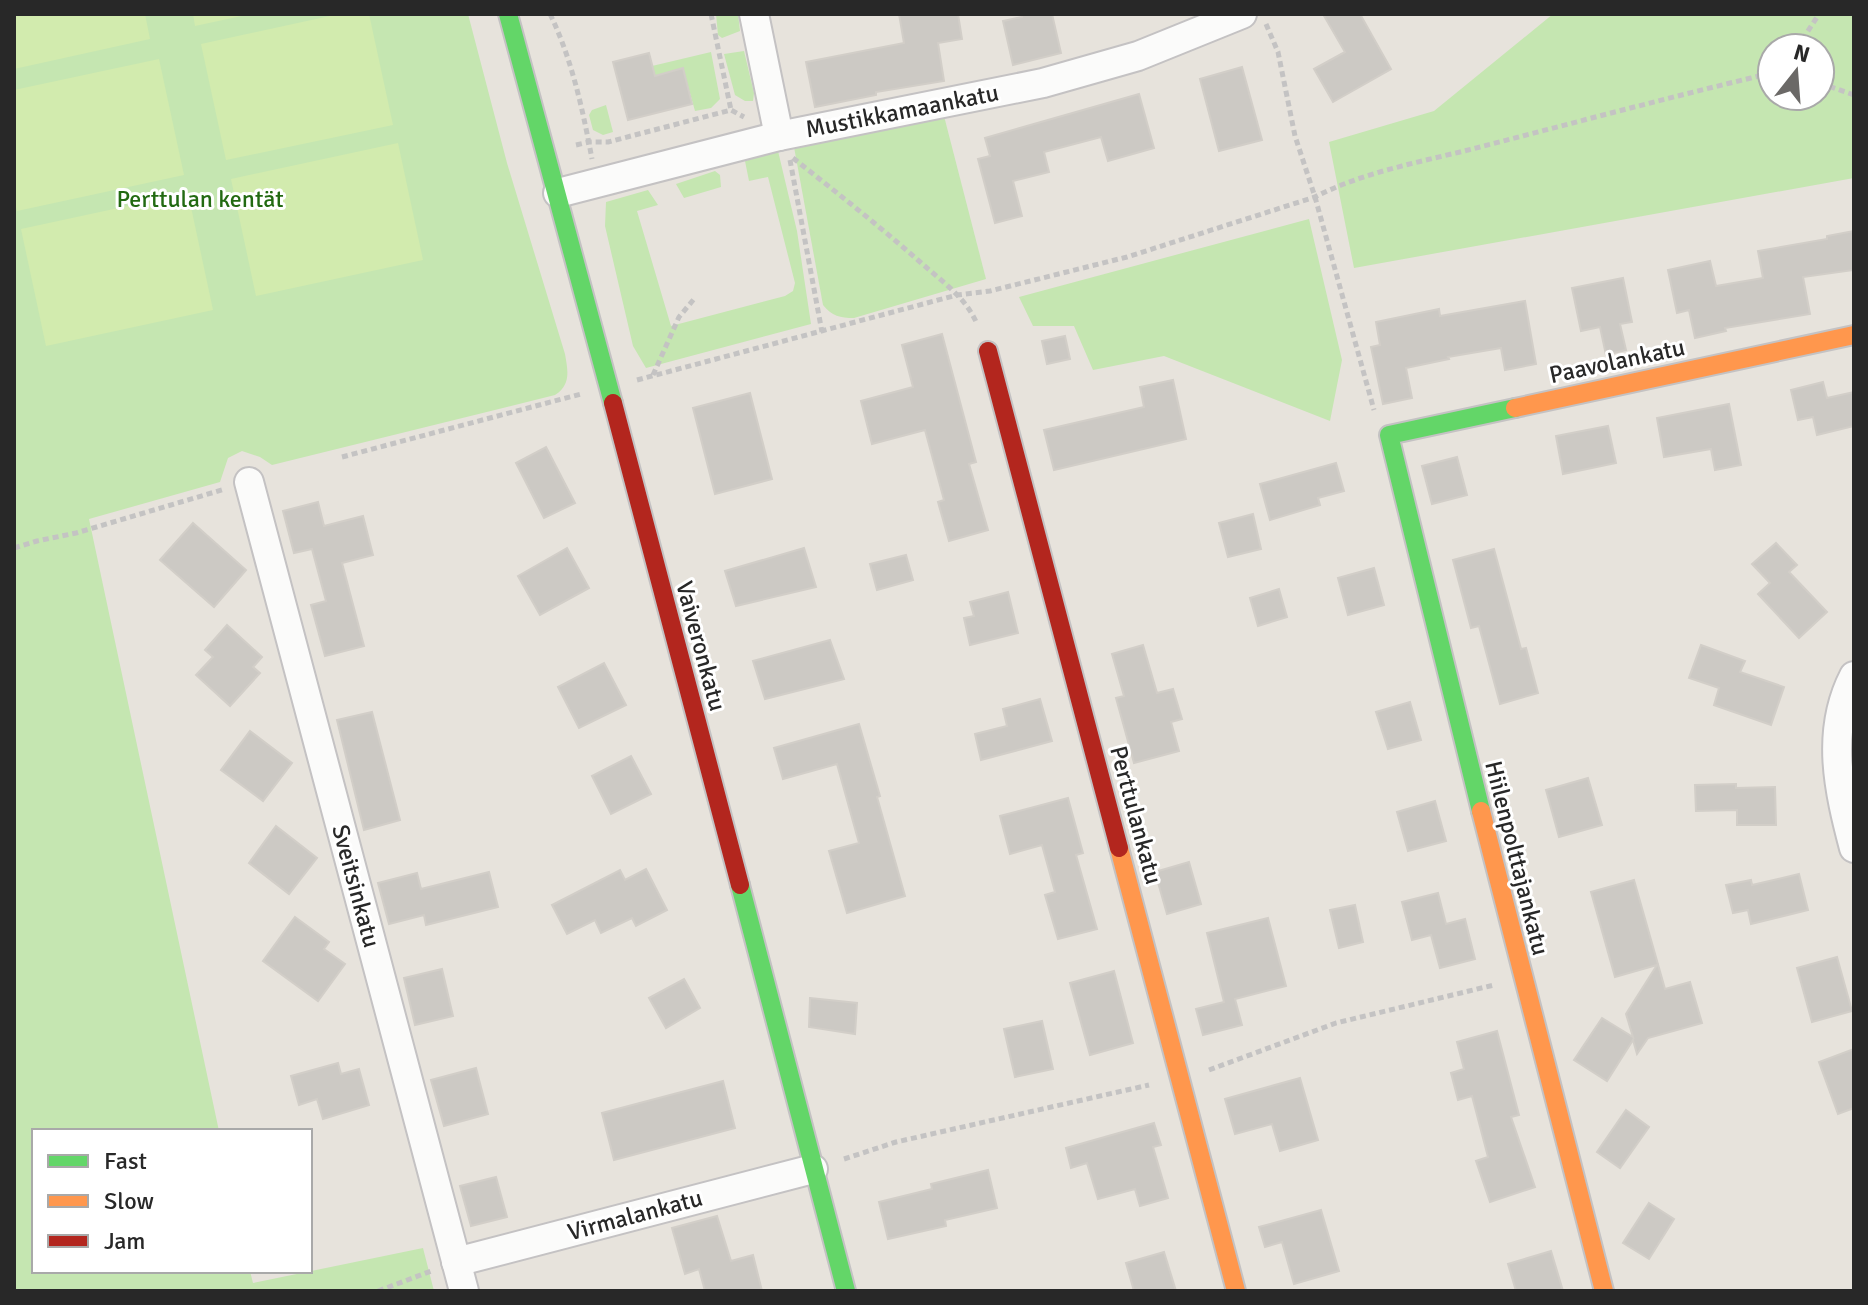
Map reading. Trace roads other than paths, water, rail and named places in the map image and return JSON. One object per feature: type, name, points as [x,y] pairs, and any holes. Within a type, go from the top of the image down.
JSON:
[{"type":"street","name":"Vaiveronkatu","points":[[508,14],[558,193],[846,1291]]},
{"type":"street","points":[[754,14],[784,146]]},
{"type":"street","name":"Mustikkamaankatu","points":[[558,193],[784,146],[1043,83],[1138,56],[1242,14]]},
{"type":"street","name":"Paavolankatu","points":[[1389,435],[1854,335]]},
{"type":"street","name":"Perttulankatu","points":[[988,351],[1236,1291]]},
{"type":"street","name":"Hiilenpolttajankatu","points":[[1389,435],[1522,977],[1604,1291]]},
{"type":"street","name":"Sveitsinkatu","points":[[249,482],[464,1291]]},
{"type":"street","points":[[1854,676],[1848,687],[1838,727],[1836,763],[1839,792],[1854,848]]},
{"type":"street","name":"Virmalankatu","points":[[456,1262],[813,1169]]},
{"type":"park label","name":"Perttulan kentät","points":[[200,199]]}]
